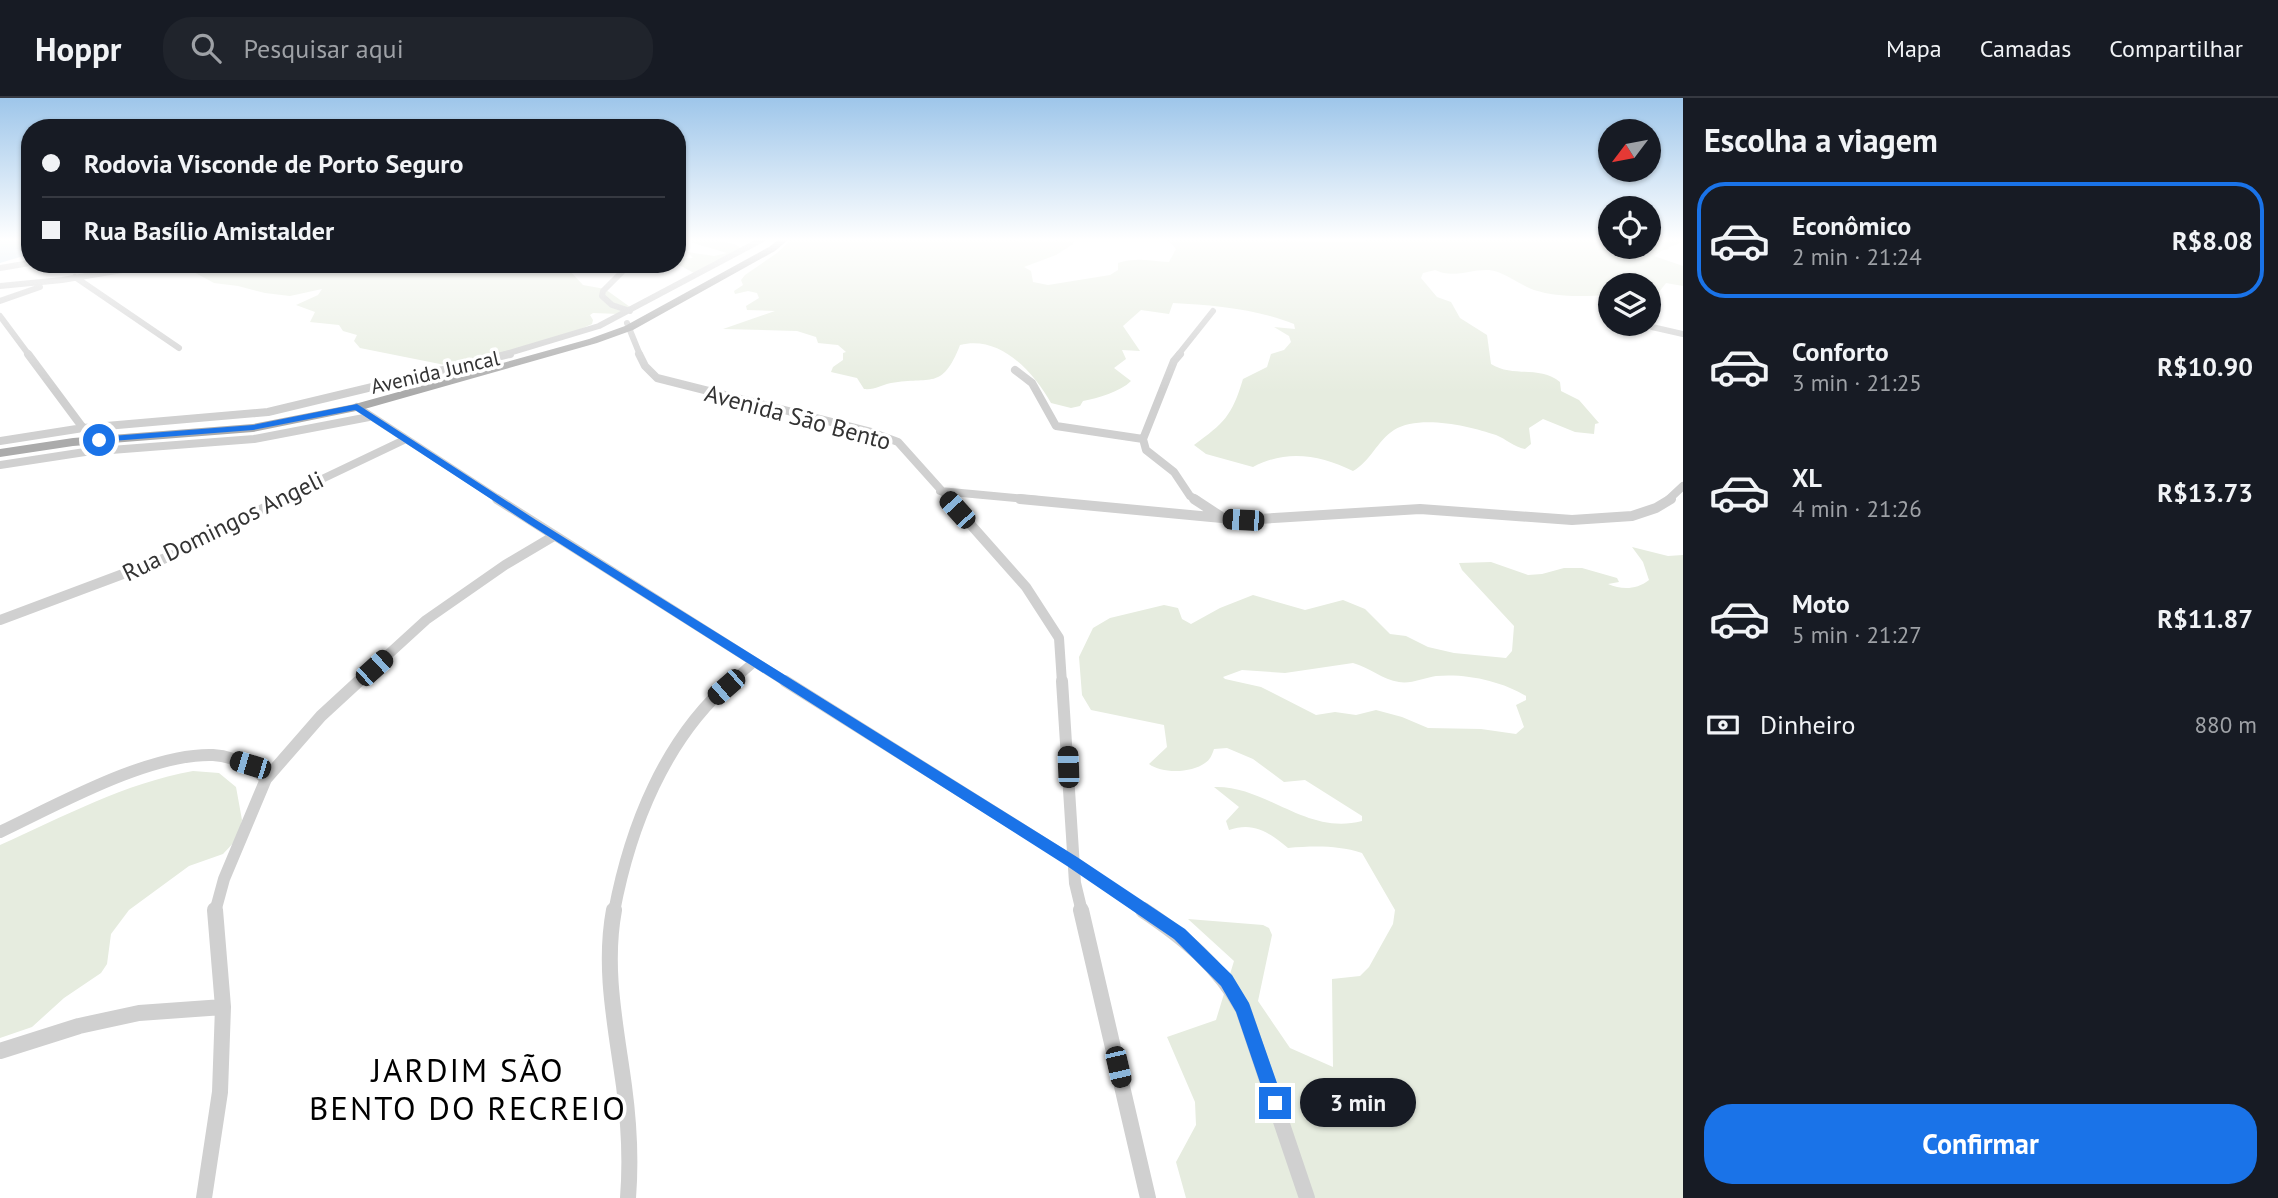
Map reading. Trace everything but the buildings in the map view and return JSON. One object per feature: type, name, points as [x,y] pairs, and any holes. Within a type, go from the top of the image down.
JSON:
[{"type":"main road","points":[[0,450],[76,436],[285,418],[348,404],[562,346],[629,321],[684,290]]},
{"type":"main road","points":[[0,450],[253,428],[357,407],[568,349],[690,290]]},
{"type":"street","points":[[0,301],[31,290]]},
{"type":"street","points":[[95,290],[179,348]]},
{"type":"street","points":[[604,290],[602,296],[629,321]]},
{"type":"street","name":"Avenida Juncal","points":[[0,441],[83,428],[268,412],[525,350],[629,321],[679,290]]},
{"type":"street","points":[[1213,311],[1174,361],[1143,439],[1146,450],[1174,472],[1190,496],[1224,519]]},
{"type":"street","points":[[0,316],[83,428]]},
{"type":"street","name":"Avenida São Bento","points":[[629,321],[639,359],[657,378],[890,438],[904,447],[1026,587],[1059,638],[1075,883],[1148,1198]]},
{"type":"street","points":[[1661,329],[1683,334]]},
{"type":"street","points":[[1015,370],[1032,383],[1056,426],[1143,439]]},
{"type":"street","points":[[357,407],[554,536],[1072,862],[1179,934],[1227,981],[1243,1009],[1307,1198]]},
{"type":"street","points":[[0,465],[85,452],[254,439],[369,417]]},
{"type":"street","name":"Rua Domingos Angeli","points":[[0,620],[171,555],[337,470],[404,440]]},
{"type":"street","points":[[940,491],[1224,519],[1282,520],[1419,509],[1602,520],[1649,511],[1667,502],[1683,486]]},
{"type":"street","points":[[1182,513],[1190,496]]},
{"type":"street","points":[[204,1198],[220,1092],[223,1007],[215,909],[224,879],[266,779],[321,716],[426,620],[505,565],[554,536]]},
{"type":"street","points":[[628,1198],[632,1164],[609,974],[615,901],[635,831],[657,774],[685,731],[712,699],[754,662]]},
{"type":"street","points":[[0,832],[112,782],[158,764],[184,758],[211,755],[228,758],[250,765],[266,779]]},
{"type":"street","points":[[0,1051],[79,1026],[139,1013],[223,1007]]},
{"type":"shaded area","points":[[255,290],[316,290],[290,296]]},
{"type":"shaded area","points":[[321,290],[607,290],[630,307],[619,314],[593,313],[590,315],[592,324],[556,340],[459,365],[445,365],[360,348],[354,341],[357,335],[343,331],[339,325],[310,322],[315,312],[296,305],[318,295]]},
{"type":"shaded area","points":[[735,290],[1431,290],[1437,297],[1451,302],[1460,318],[1487,335],[1491,364],[1508,370],[1552,377],[1560,382],[1561,391],[1579,400],[1599,423],[1595,424],[1594,434],[1575,432],[1543,419],[1529,428],[1531,444],[1525,449],[1496,435],[1473,428],[1445,423],[1417,423],[1394,430],[1353,471],[1328,461],[1303,456],[1278,458],[1253,467],[1206,454],[1194,445],[1226,418],[1243,379],[1267,367],[1271,354],[1284,350],[1291,342],[1289,336],[1274,327],[1295,329],[1294,324],[1280,319],[1250,311],[1173,303],[1169,314],[1141,310],[1123,326],[1140,351],[1122,350],[1126,359],[1114,368],[1131,381],[1115,391],[1083,401],[1080,406],[1071,408],[1051,403],[1035,379],[1014,358],[989,345],[975,343],[960,345],[954,360],[934,379],[891,383],[864,389],[857,378],[831,372],[833,367],[843,360],[843,353],[846,352],[838,345],[818,343],[816,337],[797,331],[723,329],[775,311],[747,310],[746,306],[759,298],[757,293],[748,291],[735,294]]},
{"type":"shaded area","points":[[1536,290],[1598,290],[1598,295],[1572,296]]},
{"type":"shaded area","points":[[1632,547],[1668,556],[1683,555],[1683,1198],[1186,1198],[1176,1162],[1196,1125],[1195,1102],[1167,1037],[1216,1020],[1234,961],[1188,919],[1263,925],[1269,928],[1272,935],[1258,1001],[1290,1048],[1333,1067],[1332,979],[1360,976],[1369,967],[1393,924],[1395,910],[1362,853],[1325,847],[1288,848],[1261,830],[1246,827],[1229,830],[1226,821],[1239,807],[1214,787],[1251,794],[1323,822],[1342,824],[1362,821],[1362,816],[1305,780],[1284,782],[1253,759],[1227,748],[1214,749],[1207,762],[1193,769],[1169,771],[1155,767],[1149,764],[1167,747],[1164,725],[1091,710],[1082,695],[1079,657],[1093,628],[1110,618],[1164,605],[1178,608],[1182,619],[1191,624],[1220,608],[1253,595],[1305,610],[1343,600],[1365,609],[1390,634],[1406,636],[1428,647],[1454,653],[1506,658],[1512,651],[1514,626],[1462,570],[1459,563],[1491,562],[1528,575],[1564,568],[1582,568],[1617,578],[1619,582],[1608,584],[1629,588],[1649,580],[1643,562]],"holes":[[[1353,663],[1399,682],[1413,682],[1436,676],[1459,676],[1506,686],[1526,696],[1526,700],[1516,705],[1524,727],[1516,734],[1481,729],[1428,728],[1376,710],[1356,715],[1335,712],[1316,715],[1261,687],[1223,677],[1242,670],[1285,673]]]},
{"type":"shaded area","points":[[193,771],[219,773],[236,787],[242,820],[237,839],[223,854],[189,866],[129,910],[111,934],[107,964],[101,973],[64,998],[32,1027],[0,1038],[0,845],[119,792]]},
{"type":"district","name":"JARDIM SÃO BENTO DO RECREIO","points":[[468,1088]]},
{"type":"route","points":[[99,440],[253,428],[357,407],[533,522],[1072,862],[1179,934],[1227,981],[1243,1009],[1275,1103]]}]
